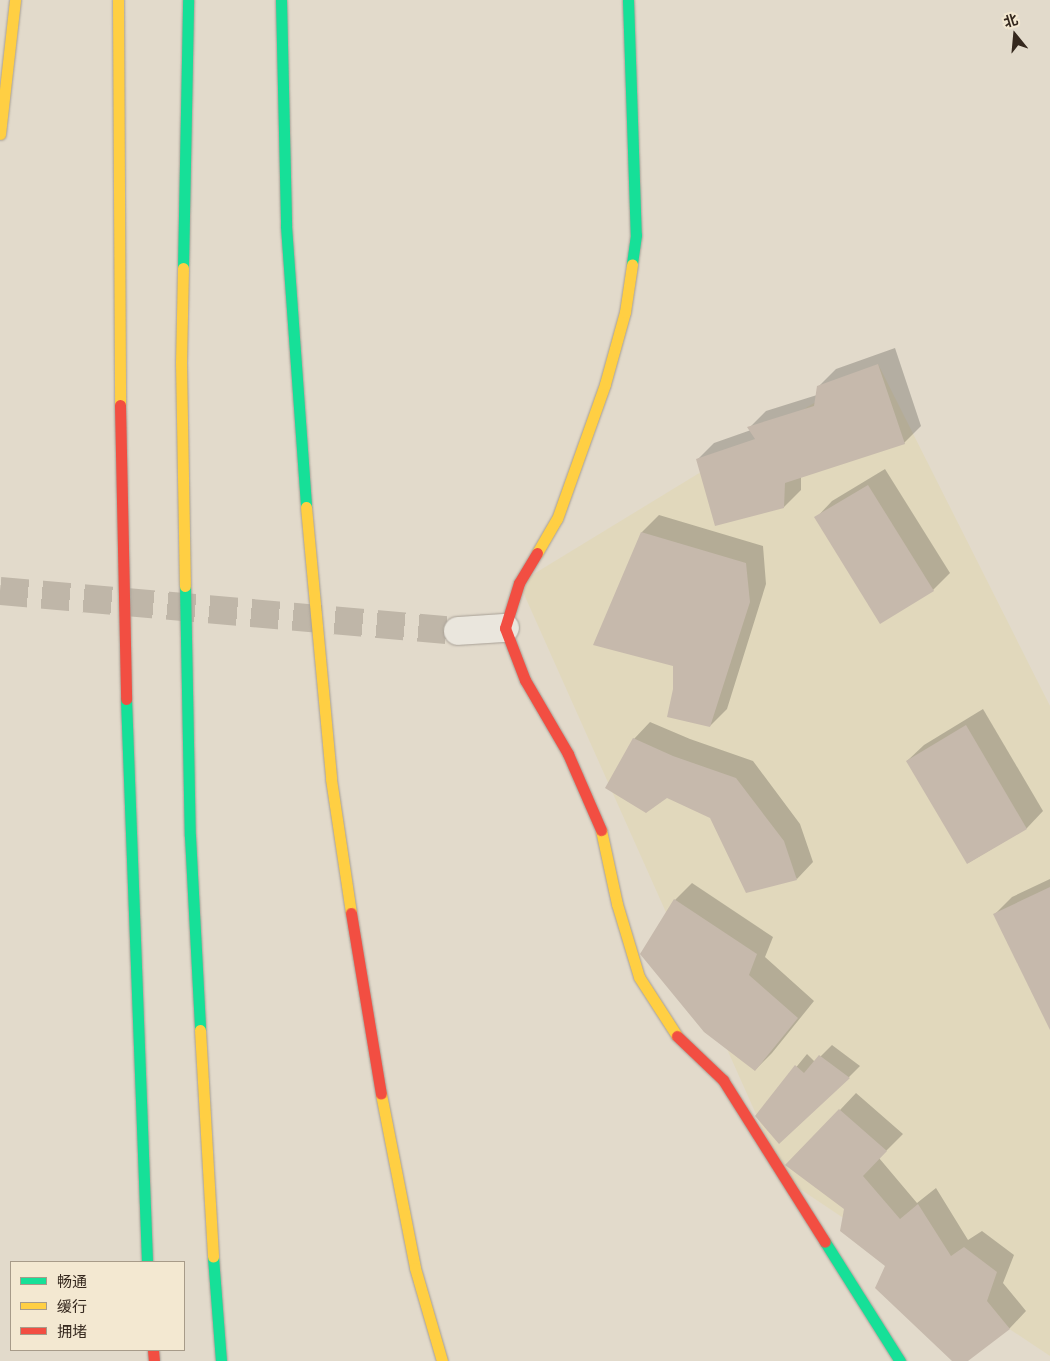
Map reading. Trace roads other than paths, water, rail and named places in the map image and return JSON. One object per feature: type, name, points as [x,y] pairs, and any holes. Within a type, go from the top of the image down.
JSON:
[{"type":"main road","points":[[0,134],[14,0]]},
{"type":"main road","points":[[118,0],[120,408],[127,763],[147,1261]]},
{"type":"main road","points":[[188,0],[181,362],[190,836],[211,1236],[221,1361]]},
{"type":"main road","points":[[281,0],[286,226],[308,533],[331,779],[372,1050],[415,1268],[442,1361]]},
{"type":"main road","points":[[628,0],[636,235],[624,312],[605,384],[557,519],[519,583],[505,628],[525,680],[568,754],[599,822],[617,904],[639,977],[676,1035],[723,1080],[900,1361]]},
{"type":"street","points":[[458,631],[505,628]]},
{"type":"tunnel","points":[[0,591],[458,631]]}]
